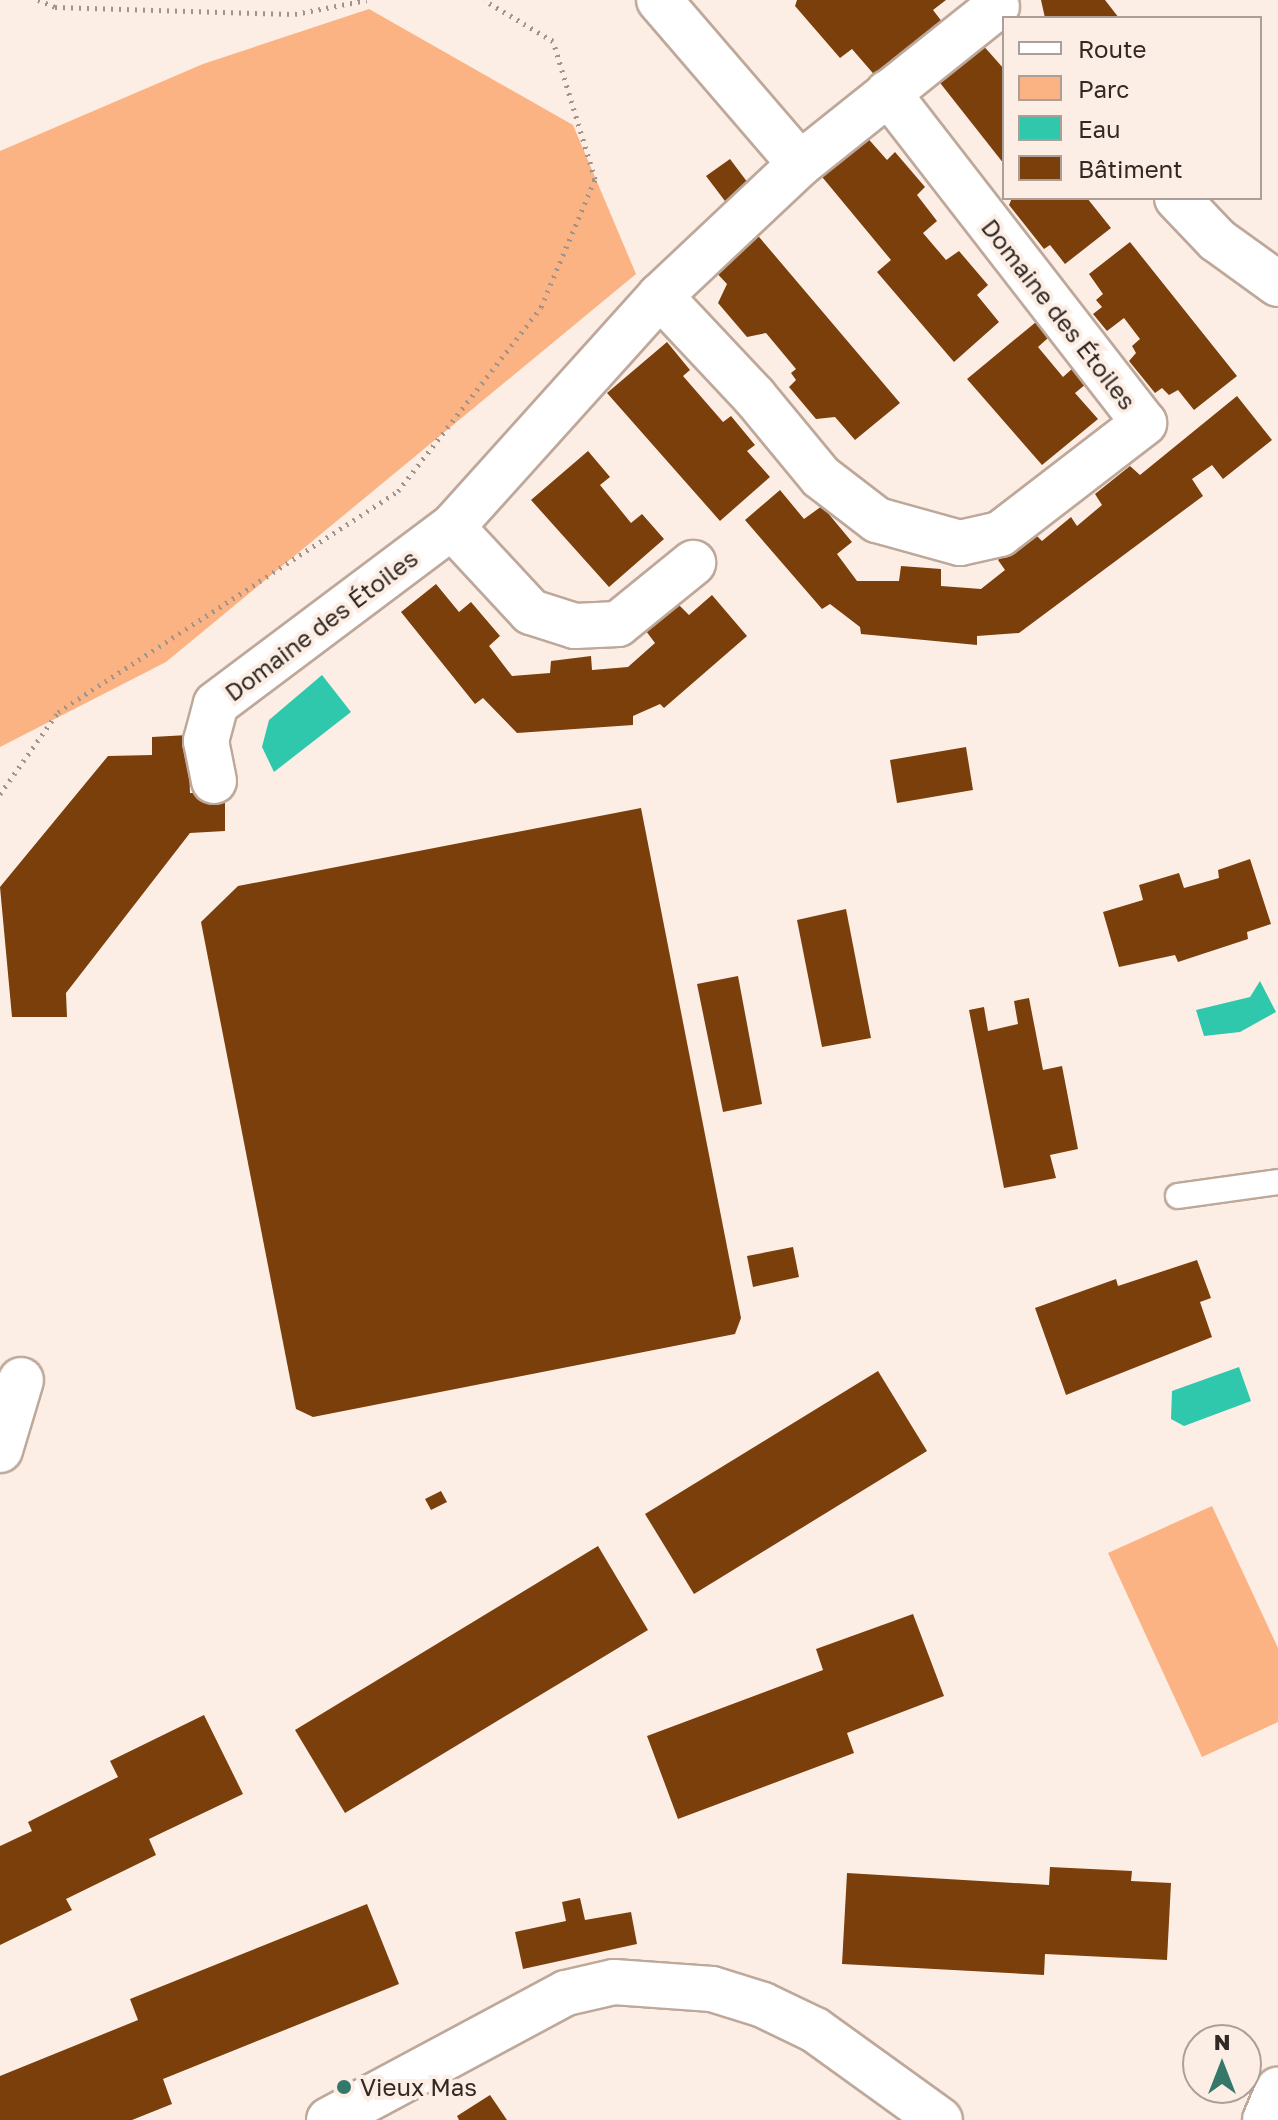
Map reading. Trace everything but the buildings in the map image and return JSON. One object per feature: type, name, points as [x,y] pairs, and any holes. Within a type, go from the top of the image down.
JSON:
[{"type":"street","points":[[659,0],[800,164]]},
{"type":"street","name":"Domaine des Étoiles","points":[[214,781],[206,741],[216,704],[452,527],[660,296],[800,164],[998,8]]},
{"type":"street","name":"Domaine des Étoiles","points":[[660,296],[754,396],[821,477],[877,520],[960,543],[1000,534],[1144,423],[888,93]]},
{"type":"street","points":[[1179,200],[1217,240],[1278,284]]},
{"type":"street","points":[[452,527],[531,612],[575,626],[618,624],[693,563]]},
{"type":"street","points":[[0,1450],[21,1380]]},
{"type":"street","points":[[329,2120],[566,1993],[614,1982],[659,1982],[712,1989],[815,2030],[940,2120]]},
{"type":"street","points":[[1265,2120],[1278,2090]]},
{"type":"lane","points":[[1178,1196],[1278,1182]]},
{"type":"path","points":[[38,0],[55,7],[295,14],[367,0]]},
{"type":"path","points":[[0,794],[58,712],[398,491],[541,307],[595,179],[553,41],[484,0]]},
{"type":"green space","points":[[369,9],[573,125],[636,274],[166,662],[0,747],[0,151],[203,64]]},
{"type":"green space","points":[[1212,1506],[1278,1648],[1278,1722],[1202,1757],[1108,1553]]},
{"type":"water","points":[[322,675],[351,712],[274,772],[262,747],[269,720]]},
{"type":"water","points":[[1260,981],[1276,1012],[1240,1032],[1204,1036],[1196,1010],[1250,997]]},
{"type":"water","points":[[1239,1367],[1251,1401],[1184,1426],[1171,1419],[1172,1391]]},
{"type":"place","name":"Vieux Mas","points":[[344,2087]]}]
